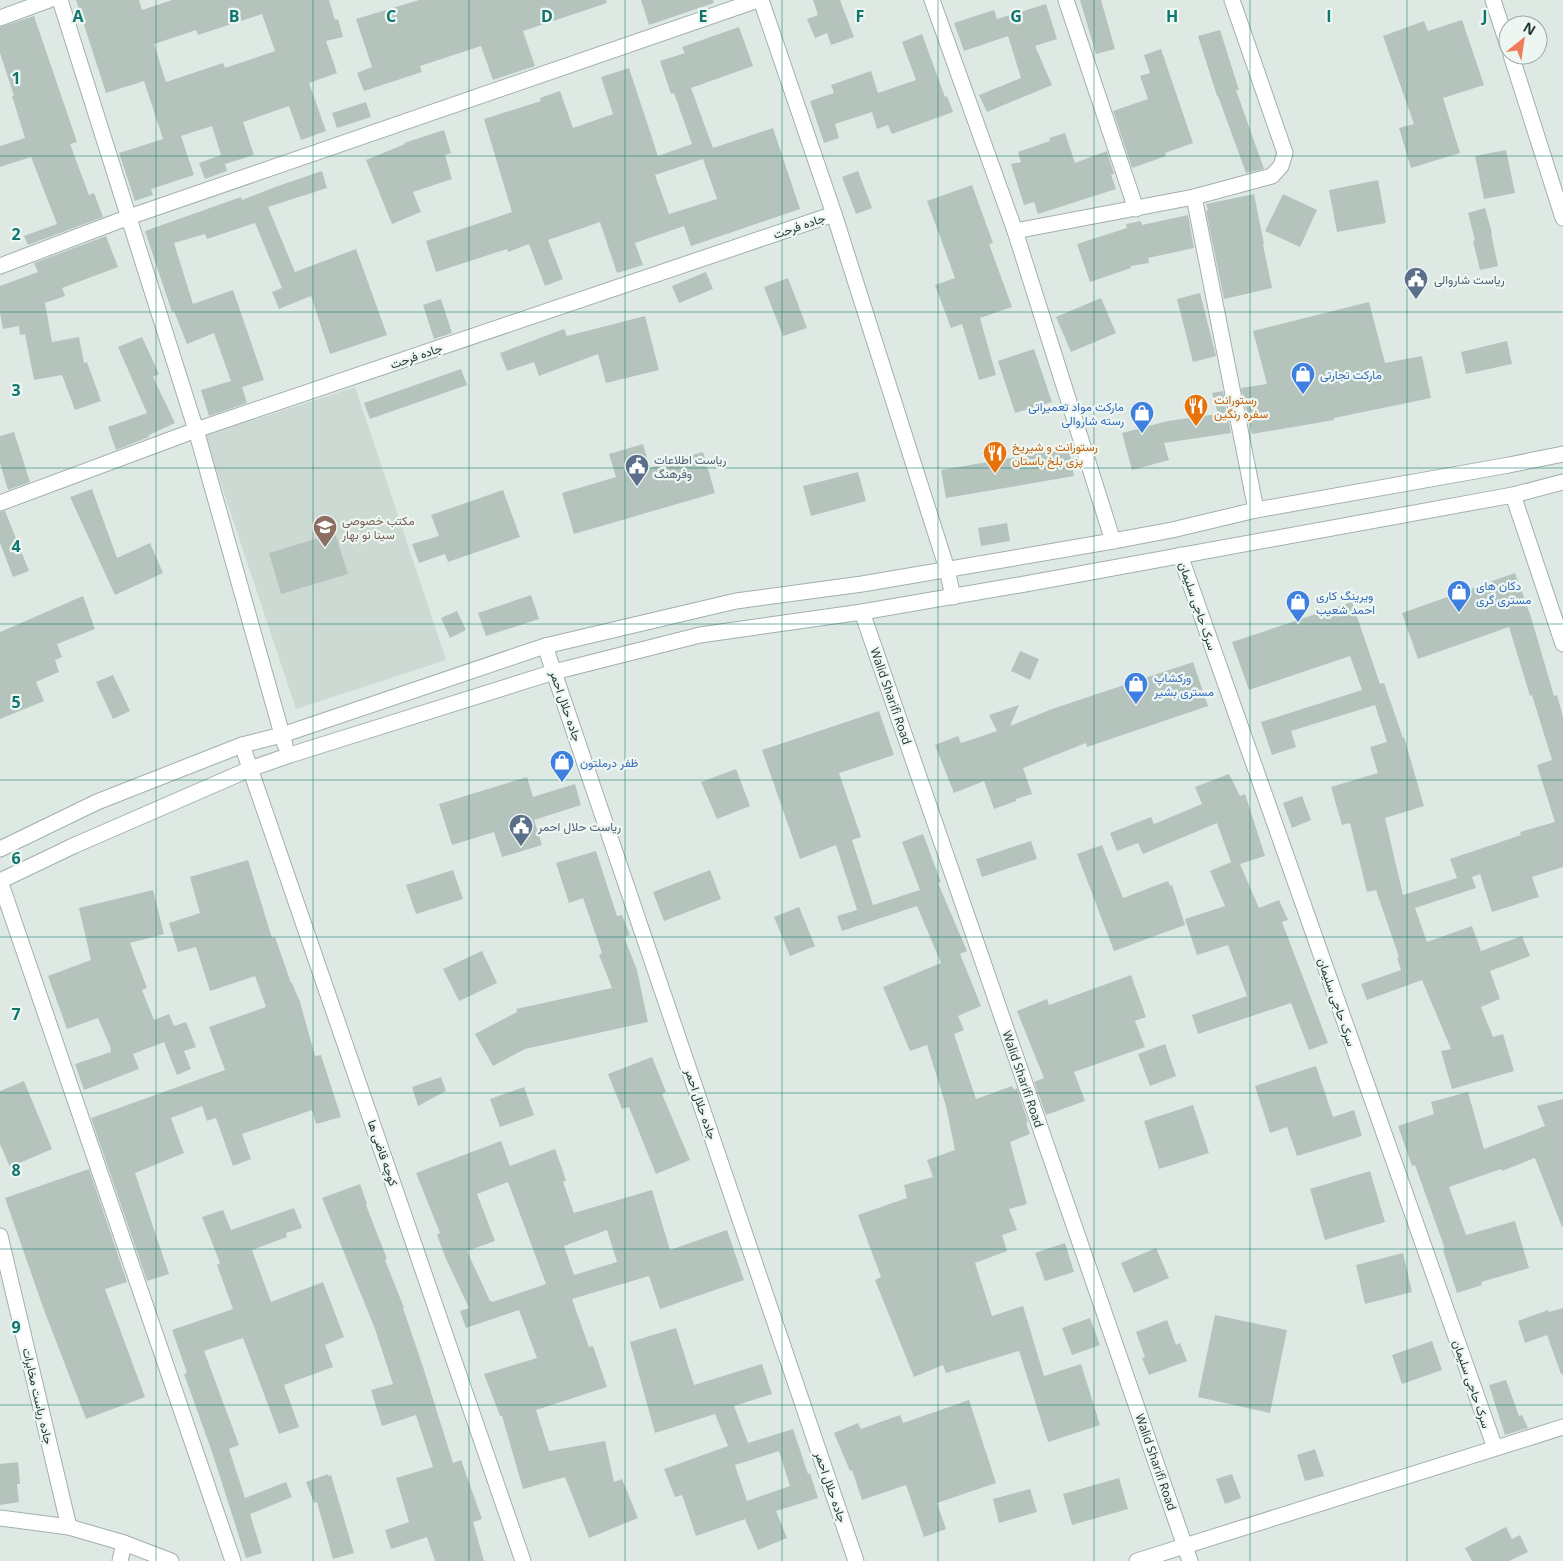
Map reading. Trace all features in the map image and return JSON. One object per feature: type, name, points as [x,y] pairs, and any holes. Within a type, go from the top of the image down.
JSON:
[{"type":"street","points":[[0,18],[49,0]]},
{"type":"street","points":[[60,0],[196,430],[282,735],[290,755]]},
{"type":"street","points":[[0,266],[129,217],[759,0],[834,214],[947,569],[953,597]]},
{"type":"street","points":[[932,0],[1015,231],[1113,541]]},
{"type":"street","points":[[1066,0],[1136,208]]},
{"type":"street","points":[[1015,231],[1194,196],[1272,176],[1281,166],[1285,153],[1232,0]]},
{"type":"street","points":[[1493,0],[1498,15]]},
{"type":"street","points":[[1514,65],[1563,218]]},
{"type":"street","points":[[1194,196],[1256,510]]},
{"type":"street","name":"جاده فرحت","points":[[0,503],[196,430],[834,214]]},
{"type":"street","points":[[0,848],[97,802],[242,745],[282,735],[545,646],[736,601],[862,584],[1113,541],[1172,530],[1256,510],[1563,454]]},
{"type":"street","points":[[233,1561],[0,881],[73,846],[250,769],[554,672],[700,635],[953,597],[1513,495],[1563,482]]},
{"type":"street","points":[[1513,495],[1563,644]]},
{"type":"street","name":"سرک حاجی سلیمان","points":[[1180,555],[1495,1448]]},
{"type":"street","name":"Walid Sharifi Road","points":[[862,612],[1190,1561]]},
{"type":"street","name":"جاده حلال احمر","points":[[545,646],[856,1561]]},
{"type":"street","name":"کوچه قاضی ها","points":[[242,745],[523,1561]]},
{"type":"street","name":"جاده ریاست مخابرات","points":[[0,1236],[69,1527]]},
{"type":"street","points":[[1137,1561],[1563,1427]]},
{"type":"street","points":[[0,1518],[69,1527],[124,1542],[171,1561]]},
{"type":"street","points":[[120,1561],[124,1542]]},
{"type":"shaded area","name":"مکتب خصوصی سینا نو بهار","points":[[355,387],[446,660],[296,709],[205,436]]},
{"type":"building","points":[[76,0],[139,0],[142,10],[172,0],[329,0],[335,20],[338,19],[343,37],[326,41],[337,73],[309,83],[326,131],[301,140],[289,106],[243,122],[254,155],[225,164],[227,171],[205,179],[199,163],[221,155],[212,126],[181,136],[194,175],[151,189],[153,195],[135,201],[119,153],[163,139],[144,81],[106,93]],"holes":[[[262,14],[275,51],[225,68],[223,63],[166,82],[154,44],[196,30],[198,35]]]},
{"type":"building","points":[[419,0],[606,0],[607,3],[523,31],[535,66],[493,80],[481,46],[420,66],[422,72],[364,91],[357,73],[372,67],[356,19]]},
{"type":"building","points":[[641,0],[713,0],[714,3],[649,25]]},
{"type":"building","points":[[813,0],[840,0],[854,37],[831,45],[827,33],[815,38],[807,19],[818,15]]},
{"type":"building","points":[[1080,0],[1101,0],[1115,49],[1096,54]]},
{"type":"building","points":[[1046,4],[1057,39],[1035,46],[1052,85],[987,112],[979,95],[1021,78],[1008,36],[964,51],[954,23],[994,10],[997,19]]},
{"type":"building","points":[[34,16],[77,142],[70,144],[89,195],[94,193],[103,217],[28,245],[24,236],[57,224],[31,157],[0,167],[0,146],[25,138],[0,53],[0,27]]},
{"type":"building","points":[[1462,20],[1484,85],[1443,98],[1460,153],[1411,168],[1399,128],[1414,124],[1383,36],[1424,21],[1428,31]]},
{"type":"building","points":[[739,27],[753,66],[691,88],[713,148],[773,128],[800,209],[691,246],[684,226],[635,243],[643,265],[617,273],[600,222],[548,240],[563,279],[545,286],[529,244],[508,252],[507,249],[436,272],[426,241],[512,212],[484,119],[541,101],[540,98],[560,91],[573,128],[613,114],[601,77],[629,68],[658,156],[692,144],[674,93],[671,94],[660,61],[685,53],[682,47]],"holes":[[[703,159],[717,199],[669,214],[655,175]]]},
{"type":"building","points":[[1220,30],[1239,90],[1236,90],[1264,169],[1246,173],[1217,96],[1198,36]]},
{"type":"building","points":[[922,34],[945,97],[947,96],[953,112],[892,134],[888,125],[877,129],[872,112],[835,124],[839,138],[824,143],[810,101],[834,93],[831,85],[871,71],[878,93],[916,80],[902,42]]},
{"type":"building","points":[[1161,49],[1193,143],[1165,153],[1166,156],[1132,168],[1113,111],[1148,99],[1140,76],[1150,73],[1144,55]]},
{"type":"building","points":[[366,102],[371,117],[337,128],[332,113]]},
{"type":"building","points":[[444,130],[451,153],[445,155],[452,179],[413,192],[421,212],[392,224],[366,160],[404,143]]},
{"type":"building","points":[[1065,133],[1075,163],[1107,151],[1114,174],[1111,175],[1116,189],[1038,214],[1034,202],[1024,205],[1011,164],[1021,162],[1018,152],[1050,141],[1049,138]]},
{"type":"building","points":[[1506,150],[1515,193],[1484,199],[1475,156]]},
{"type":"building","points":[[322,171],[327,188],[268,207],[295,272],[356,249],[387,335],[330,354],[311,296],[279,309],[272,292],[282,288],[255,223],[207,239],[205,234],[174,243],[193,304],[233,290],[264,380],[242,387],[247,403],[209,416],[201,390],[231,381],[214,333],[187,344],[174,311],[172,312],[145,231],[241,197],[242,200]]},
{"type":"building","points":[[858,171],[872,208],[856,214],[842,177]]},
{"type":"building","points":[[1378,180],[1386,223],[1337,232],[1329,190]]},
{"type":"building","points":[[972,185],[993,243],[989,244],[1012,307],[980,318],[996,375],[979,380],[962,324],[951,328],[935,285],[955,278],[927,201]]},
{"type":"building","points":[[1254,194],[1272,288],[1224,299],[1206,204]]},
{"type":"building","points":[[1283,194],[1317,210],[1300,247],[1265,231]]},
{"type":"building","points":[[1485,208],[1498,266],[1480,270],[1468,213]]},
{"type":"building","points":[[1188,215],[1194,248],[1148,258],[1149,263],[1130,266],[1131,268],[1090,282],[1077,244],[1127,228],[1126,224],[1141,221],[1142,225]]},
{"type":"building","points":[[106,236],[118,267],[62,288],[65,296],[45,303],[52,342],[79,337],[84,363],[87,362],[101,401],[75,410],[62,375],[34,380],[25,334],[20,335],[19,326],[3,329],[0,313],[0,286],[38,272],[34,263]]},
{"type":"building","points":[[706,272],[713,289],[679,303],[672,286]]},
{"type":"building","points":[[788,278],[807,328],[783,336],[764,287]]},
{"type":"building","points":[[1200,293],[1216,356],[1193,362],[1177,299]]},
{"type":"building","points":[[1101,298],[1116,333],[1071,352],[1056,317]]},
{"type":"building","points":[[441,299],[452,333],[434,339],[423,305]]},
{"type":"building","points":[[1369,302],[1385,363],[1422,356],[1431,398],[1334,418],[1334,420],[1252,434],[1241,388],[1267,384],[1253,331]]},
{"type":"building","points":[[645,316],[659,370],[606,383],[598,354],[539,376],[534,362],[507,371],[500,353],[564,329],[567,336]]},
{"type":"building","points":[[142,337],[159,374],[153,377],[175,423],[149,435],[149,437],[116,450],[108,427],[147,413],[118,347]]},
{"type":"building","points":[[1507,341],[1512,364],[1466,374],[1461,352]]},
{"type":"building","points":[[1034,349],[1052,402],[1015,413],[998,361]]},
{"type":"building","points":[[461,369],[467,385],[370,419],[364,403]]},
{"type":"building","points":[[1223,391],[1231,433],[1164,443],[1169,460],[1132,470],[1122,433],[1168,421],[1218,414],[1212,393]]},
{"type":"building","points":[[14,432],[30,482],[8,490],[0,463],[0,436]]},
{"type":"building","points":[[643,444],[650,468],[703,452],[715,493],[574,534],[562,493],[616,477],[609,454]]},
{"type":"building","points":[[1069,448],[1074,476],[946,498],[941,470]]},
{"type":"building","points":[[858,472],[866,501],[811,516],[803,486]]},
{"type":"building","points":[[92,489],[117,558],[150,543],[163,573],[115,595],[70,497]]},
{"type":"building","points":[[503,490],[520,537],[448,562],[445,554],[419,563],[412,544],[439,536],[431,515]]},
{"type":"building","points":[[5,511],[29,571],[13,577],[0,543],[0,512]]},
{"type":"building","points":[[1007,523],[1010,541],[981,546],[978,528]]},
{"type":"building","points":[[335,533],[348,574],[281,594],[269,553]]},
{"type":"building","points":[[1515,573],[1531,617],[1554,696],[1557,695],[1563,717],[1563,867],[1532,877],[1539,897],[1492,912],[1480,874],[1472,877],[1476,888],[1415,908],[1427,942],[1472,926],[1481,951],[1522,936],[1530,956],[1490,971],[1500,999],[1481,1007],[1493,1037],[1503,1034],[1514,1071],[1452,1089],[1441,1051],[1451,1049],[1422,980],[1367,1000],[1361,984],[1401,970],[1397,958],[1399,957],[1376,890],[1367,892],[1350,823],[1342,825],[1331,787],[1378,773],[1370,747],[1387,742],[1375,705],[1291,731],[1296,747],[1272,755],[1261,722],[1362,690],[1350,656],[1249,690],[1232,642],[1352,602],[1380,684],[1384,683],[1404,737],[1424,806],[1385,818],[1403,895],[1457,878],[1450,859],[1521,835],[1520,832],[1555,822],[1537,765],[1552,760],[1509,627],[1418,659],[1402,613]]},
{"type":"building","points":[[531,595],[539,619],[486,636],[478,613]]},
{"type":"building","points":[[83,596],[95,629],[57,644],[62,657],[55,660],[59,672],[36,682],[44,701],[0,719],[0,632]]},
{"type":"building","points":[[457,611],[466,630],[450,638],[441,618]]},
{"type":"building","points":[[1020,651],[1039,659],[1030,680],[1011,671]]},
{"type":"building","points":[[1193,662],[1208,706],[1087,747],[1086,743],[1023,768],[1032,794],[994,809],[984,781],[954,793],[935,745],[958,736],[961,743],[997,731],[989,715],[1019,705],[1010,726],[1052,709]]},
{"type":"building","points":[[113,675],[130,711],[113,719],[96,682]]},
{"type":"building","points":[[879,711],[894,755],[839,773],[861,837],[852,840],[873,905],[920,890],[902,842],[923,834],[941,882],[938,883],[967,951],[960,954],[981,1006],[958,1016],[964,1030],[954,1034],[976,1099],[1012,1086],[1014,1090],[1017,1088],[1030,1134],[1010,1142],[1027,1204],[1009,1209],[1017,1230],[1002,1235],[1007,1251],[975,1263],[992,1316],[1023,1306],[1044,1376],[1081,1364],[1100,1425],[1048,1442],[1019,1351],[946,1373],[943,1365],[914,1377],[875,1280],[881,1277],[858,1215],[907,1198],[904,1185],[933,1177],[927,1160],[955,1150],[946,1106],[927,1045],[910,1051],[883,987],[941,963],[917,906],[842,931],[837,916],[857,910],[836,845],[800,859],[762,750]]},
{"type":"building","points":[[736,769],[750,806],[717,819],[701,782]]},
{"type":"building","points":[[1229,774],[1240,796],[1245,794],[1265,856],[1240,864],[1259,908],[1279,900],[1288,920],[1282,922],[1328,1043],[1309,1050],[1291,1003],[1198,1034],[1192,1015],[1247,996],[1228,945],[1197,955],[1185,919],[1225,906],[1210,871],[1231,862],[1217,823],[1143,854],[1138,843],[1117,851],[1110,833],[1151,817],[1154,824],[1202,804],[1195,787]]},
{"type":"building","points":[[527,777],[533,797],[575,784],[581,805],[534,820],[542,845],[502,857],[494,832],[452,845],[439,804]]},
{"type":"building","points":[[1302,796],[1311,820],[1292,828],[1283,803]]},
{"type":"building","points":[[1031,841],[1037,859],[982,877],[976,859]]},
{"type":"building","points":[[1102,845],[1123,898],[1168,881],[1170,886],[1172,885],[1185,925],[1114,951],[1077,854]]},
{"type":"building","points":[[596,851],[617,916],[622,915],[630,935],[624,937],[637,970],[648,1022],[525,1049],[493,1066],[475,1034],[517,1012],[516,1009],[612,988],[599,955],[602,953],[583,898],[569,903],[556,863]]},
{"type":"building","points":[[248,860],[272,938],[275,937],[291,983],[300,1002],[315,1056],[321,1055],[341,1117],[316,1124],[312,1110],[242,1134],[251,1159],[233,1166],[216,1118],[207,1121],[202,1106],[171,1118],[184,1153],[135,1173],[169,1274],[147,1281],[91,1118],[225,1070],[209,1027],[266,1007],[255,976],[210,991],[196,947],[178,952],[169,923],[200,913],[190,877]]},
{"type":"building","points":[[453,870],[463,899],[416,914],[406,885]]},
{"type":"building","points":[[710,870],[721,899],[664,921],[653,892]]},
{"type":"building","points":[[153,890],[164,934],[130,943],[147,988],[142,990],[154,1020],[169,1014],[174,1026],[186,1022],[196,1047],[184,1051],[191,1069],[177,1075],[164,1042],[133,1054],[139,1069],[84,1090],[75,1064],[111,1052],[110,1046],[98,1018],[67,1029],[48,976],[91,960],[79,908]]},
{"type":"building","points":[[799,907],[815,946],[790,956],[774,917]]},
{"type":"building","points":[[482,951],[497,983],[459,1001],[443,969]]},
{"type":"building","points":[[1131,975],[1146,1017],[1135,1021],[1145,1047],[1074,1072],[1085,1101],[1046,1115],[1034,1082],[1044,1078],[1017,1011],[1047,999],[1049,1005]]},
{"type":"building","points":[[1165,1044],[1176,1076],[1150,1086],[1138,1054]]},
{"type":"building","points":[[652,1057],[666,1092],[662,1094],[690,1160],[656,1174],[629,1107],[622,1109],[608,1074]]},
{"type":"building","points":[[1316,1066],[1333,1117],[1354,1110],[1362,1136],[1297,1156],[1287,1127],[1270,1133],[1255,1086]]},
{"type":"building","points":[[441,1077],[446,1091],[418,1106],[412,1087]]},
{"type":"building","points":[[24,1081],[52,1149],[10,1167],[0,1144],[0,1091]]},
{"type":"building","points":[[524,1087],[534,1115],[500,1127],[490,1099]]},
{"type":"building","points":[[1468,1092],[1484,1149],[1545,1126],[1537,1106],[1563,1099],[1563,1226],[1535,1158],[1502,1171],[1501,1169],[1449,1187],[1466,1235],[1515,1221],[1529,1268],[1481,1282],[1482,1285],[1457,1293],[1443,1250],[1445,1249],[1415,1165],[1412,1166],[1398,1126],[1434,1114],[1431,1102]]},
{"type":"building","points":[[1193,1105],[1209,1153],[1159,1169],[1144,1121]]},
{"type":"building","points":[[501,1141],[510,1166],[555,1149],[566,1180],[563,1182],[574,1213],[652,1190],[670,1250],[727,1230],[744,1280],[660,1309],[649,1276],[572,1299],[589,1347],[593,1346],[607,1387],[536,1410],[549,1451],[605,1441],[614,1482],[622,1479],[638,1518],[589,1538],[565,1477],[523,1489],[502,1416],[500,1416],[484,1374],[537,1358],[519,1310],[466,1328],[460,1311],[469,1308],[446,1259],[437,1235],[440,1233],[416,1173]],"holes":[[[508,1182],[546,1284],[492,1302],[467,1251],[495,1241],[477,1194]],[[607,1230],[617,1262],[574,1275],[564,1246]]]},
{"type":"building","points":[[89,1169],[127,1282],[105,1289],[145,1397],[86,1419],[44,1310],[5,1198]]},
{"type":"building","points":[[1370,1171],[1385,1222],[1325,1240],[1310,1189]]},
{"type":"building","points":[[360,1184],[387,1259],[385,1260],[404,1308],[453,1463],[461,1460],[482,1519],[473,1522],[484,1561],[435,1561],[427,1537],[391,1549],[385,1530],[409,1522],[396,1478],[433,1467],[416,1415],[382,1426],[371,1390],[393,1384],[375,1329],[322,1198]]},
{"type":"building","points":[[294,1208],[302,1228],[286,1233],[287,1237],[252,1250],[271,1302],[323,1282],[344,1337],[325,1345],[333,1367],[284,1385],[299,1427],[279,1434],[243,1338],[204,1351],[239,1445],[229,1449],[245,1498],[286,1482],[292,1497],[250,1514],[262,1553],[246,1558],[212,1452],[184,1374],[187,1373],[172,1330],[233,1309],[217,1265],[220,1263],[202,1217],[223,1210],[231,1230]]},
{"type":"building","points":[[1065,1243],[1074,1272],[1045,1281],[1035,1253]]},
{"type":"building","points":[[1156,1248],[1169,1278],[1134,1293],[1121,1263]]},
{"type":"building","points":[[1403,1253],[1412,1292],[1365,1304],[1356,1265]]},
{"type":"building","points":[[1563,1308],[1563,1374],[1561,1374],[1547,1335],[1525,1343],[1518,1321],[1548,1310],[1549,1312]]},
{"type":"building","points":[[1215,1315],[1287,1330],[1270,1413],[1198,1397]]},
{"type":"building","points":[[1090,1318],[1100,1345],[1072,1355],[1062,1328]]},
{"type":"building","points":[[1167,1320],[1176,1345],[1180,1343],[1187,1361],[1149,1375],[1142,1358],[1145,1357],[1136,1332]]},
{"type":"building","points":[[676,1328],[694,1385],[762,1364],[772,1394],[734,1406],[748,1443],[793,1429],[818,1498],[776,1511],[787,1538],[758,1550],[745,1519],[696,1536],[682,1495],[675,1497],[664,1469],[728,1446],[715,1414],[655,1433],[630,1342]],"holes":[[[779,1451],[790,1486],[747,1501],[735,1465]]]},
{"type":"building","points":[[1432,1341],[1442,1370],[1402,1384],[1392,1355]]},
{"type":"building","points":[[1506,1380],[1519,1416],[1522,1415],[1528,1428],[1505,1435],[1489,1385]]},
{"type":"building","points":[[969,1400],[996,1483],[937,1503],[946,1529],[924,1537],[906,1485],[862,1500],[852,1470],[850,1471],[834,1433],[858,1423],[861,1429],[900,1415],[903,1423]]},
{"type":"building","points":[[1315,1449],[1324,1476],[1305,1481],[1297,1455]]},
{"type":"building","points":[[18,1462],[20,1484],[17,1484],[19,1502],[0,1505],[0,1464]]},
{"type":"building","points":[[328,1474],[328,1476],[331,1475],[354,1553],[333,1559],[317,1502],[314,1503],[306,1482]]},
{"type":"building","points":[[1232,1474],[1241,1498],[1225,1504],[1216,1479]]},
{"type":"building","points":[[1119,1478],[1128,1509],[1072,1525],[1063,1494]]},
{"type":"building","points":[[1030,1489],[1037,1512],[999,1523],[993,1499]]},
{"type":"building","points":[[1506,1527],[1512,1539],[1520,1535],[1528,1552],[1509,1561],[1472,1561],[1465,1548]]},
{"type":"place","name":"ریاست شاروالی","points":[[1416,300]]},
{"type":"place","name":"مارکت تجارتی","points":[[1303,395]]},
{"type":"place","name":"رستورانت سفره رنگین","points":[[1196,427]]},
{"type":"place","name":"مارکت مواد تعمیراتی رسته شاروالی","points":[[1142,434]]},
{"type":"place","name":"رستورانت و شیریخ پزی بلخ باستان","points":[[995,474]]},
{"type":"place","name":"ریاست اطلاعات وفرهنگ","points":[[637,487]]},
{"type":"place","name":"مکتب خصوصی سینا نو بهار","points":[[325,548]]},
{"type":"place","name":"دکان های مستری گری","points":[[1459,613]]},
{"type":"place","name":"ویرینگ کاری احمد شعیب","points":[[1298,623]]},
{"type":"place","name":"ورکشاپ مستری بشیر","points":[[1136,705]]},
{"type":"place","name":"ظفر درملتون","points":[[562,783]]},
{"type":"place","name":"ریاست حلال احمر","points":[[521,847]]}]
